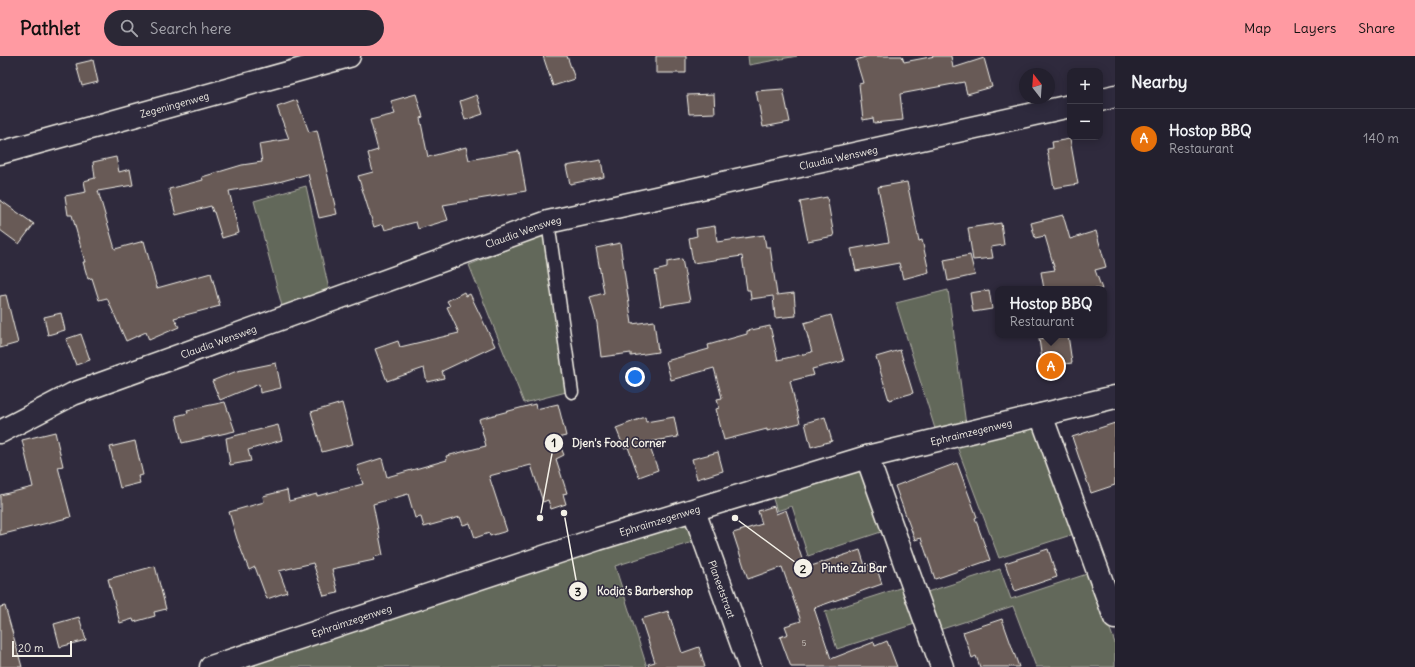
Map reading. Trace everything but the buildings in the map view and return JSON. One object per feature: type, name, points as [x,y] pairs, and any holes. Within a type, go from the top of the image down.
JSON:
[{"type":"street","name":"Zegeningenweg","points":[[0,153],[349,56]]},
{"type":"street","points":[[1103,99],[1115,96]]},
{"type":"street","name":"Claudia Wensweg","points":[[0,432],[74,394],[548,222],[1067,107]]},
{"type":"street","name":"Ephraimzegenweg","points":[[211,667],[598,540],[867,457],[1115,397]]},
{"type":"street","points":[[1041,415],[1115,618]]},
{"type":"street","points":[[867,457],[942,667]]},
{"type":"street","name":"Planeetstraat","points":[[694,511],[750,667]]},
{"type":"lane","points":[[548,222],[572,392]]},
{"type":"green space","points":[[748,56],[797,56],[749,65]]},
{"type":"green space","points":[[306,186],[330,294],[283,310],[254,201]]},
{"type":"green space","points":[[554,230],[574,390],[524,403],[469,265]]},
{"type":"green space","points":[[948,290],[966,425],[936,432],[896,303]]},
{"type":"green space","points":[[1032,426],[1037,430],[1074,534],[999,558],[956,444]]},
{"type":"green space","points":[[856,470],[861,471],[884,531],[808,556],[792,506],[777,511],[772,496]]},
{"type":"green space","points":[[678,525],[687,525],[699,540],[615,566],[647,667],[241,667]]},
{"type":"green space","points":[[1000,569],[1011,599],[1090,573],[1115,643],[1115,667],[1036,667],[1013,606],[939,630],[927,592]]},
{"type":"green space","points":[[906,586],[918,623],[837,649],[825,612]]},
{"type":"place","name":"Hostop BBQ","points":[[1051,366]]},
{"type":"place","name":"Kodja’s Barbershop","points":[[564,513]]},
{"type":"place","name":"Djen's Food Corner","points":[[540,518]]},
{"type":"place","name":"Pintie Zai Bar","points":[[735,518]]}]
